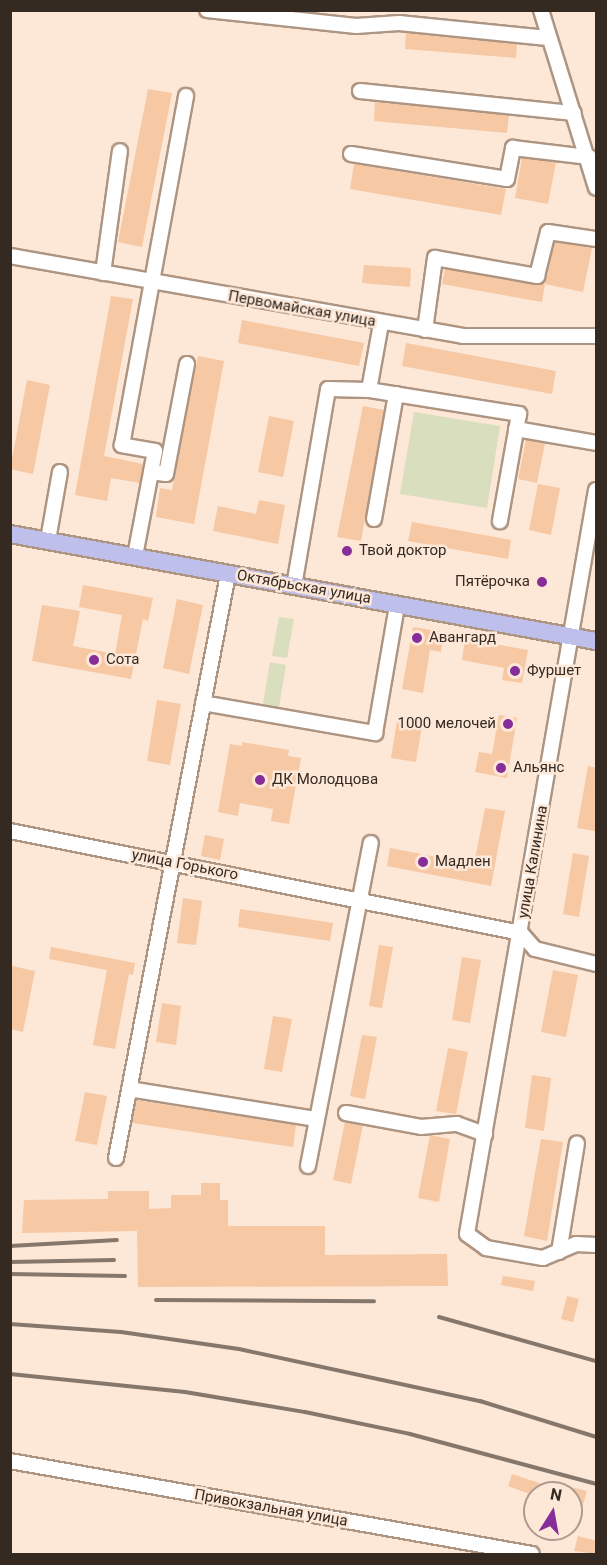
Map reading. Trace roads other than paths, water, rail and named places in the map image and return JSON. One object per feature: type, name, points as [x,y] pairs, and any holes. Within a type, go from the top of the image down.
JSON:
[{"type":"main road","name":"Октябрьская улица","points":[[10,534],[597,641]]},
{"type":"street","points":[[207,10],[356,26],[382,17],[547,38]]},
{"type":"street","points":[[541,10],[547,38],[589,157],[597,188]]},
{"type":"street","points":[[360,91],[574,113]]},
{"type":"street","points":[[135,556],[155,451],[122,445],[186,96]]},
{"type":"street","points":[[351,154],[507,179],[513,148],[589,157]]},
{"type":"street","points":[[103,273],[120,151]]},
{"type":"street","points":[[425,330],[435,258],[537,276],[548,232],[597,239]]},
{"type":"street","name":"Первомайская улица","points":[[10,256],[381,324],[463,336],[597,336]]},
{"type":"street","points":[[369,390],[381,324]]},
{"type":"street","points":[[151,472],[166,474],[187,364]]},
{"type":"street","points":[[294,586],[328,389],[369,390],[519,414],[500,521]]},
{"type":"street","points":[[374,519],[396,394]]},
{"type":"street","points":[[516,429],[597,442]]},
{"type":"street","points":[[48,540],[60,472]]},
{"type":"street","name":"улица Калинина","points":[[559,1252],[546,1258],[486,1248],[467,1234],[597,490]]},
{"type":"street","points":[[116,1158],[228,574]]},
{"type":"street","points":[[203,704],[375,733],[398,605]]},
{"type":"street","name":"улица Горького","points":[[10,831],[521,933]]},
{"type":"street","points":[[308,1166],[370,843]]},
{"type":"street","points":[[521,933],[535,949],[597,964]]},
{"type":"street","points":[[129,1089],[317,1119]]},
{"type":"street","points":[[346,1113],[421,1127],[457,1124],[485,1134]]},
{"type":"street","points":[[559,1252],[577,1143]]},
{"type":"street","points":[[559,1252],[576,1244],[596,1244]]},
{"type":"street","name":"Привокзальная улица","points":[[10,1461],[532,1554]]},
{"type":"railway","points":[[10,1246],[117,1240]]},
{"type":"railway","points":[[10,1262],[114,1260]]},
{"type":"railway","points":[[10,1274],[125,1276]]},
{"type":"railway","points":[[156,1300],[374,1301]]},
{"type":"railway","points":[[439,1317],[596,1361]]},
{"type":"railway","points":[[10,1324],[121,1332],[239,1349],[480,1401],[596,1437]]},
{"type":"railway","points":[[10,1374],[185,1392],[305,1412],[410,1434],[596,1484]]},
{"type":"place","name":"Твой доктор","points":[[347,551]]},
{"type":"place","name":"Пятёрочка","points":[[542,582]]},
{"type":"place","name":"Авангард","points":[[417,638]]},
{"type":"place","name":"Сота","points":[[94,660]]},
{"type":"place","name":"Фуршет","points":[[515,671]]},
{"type":"place","name":"1000 мелочей","points":[[508,724]]},
{"type":"place","name":"Альянс","points":[[501,768]]},
{"type":"place","name":"ДК Молодцова","points":[[260,780]]},
{"type":"place","name":"Мадлен","points":[[423,862]]}]
